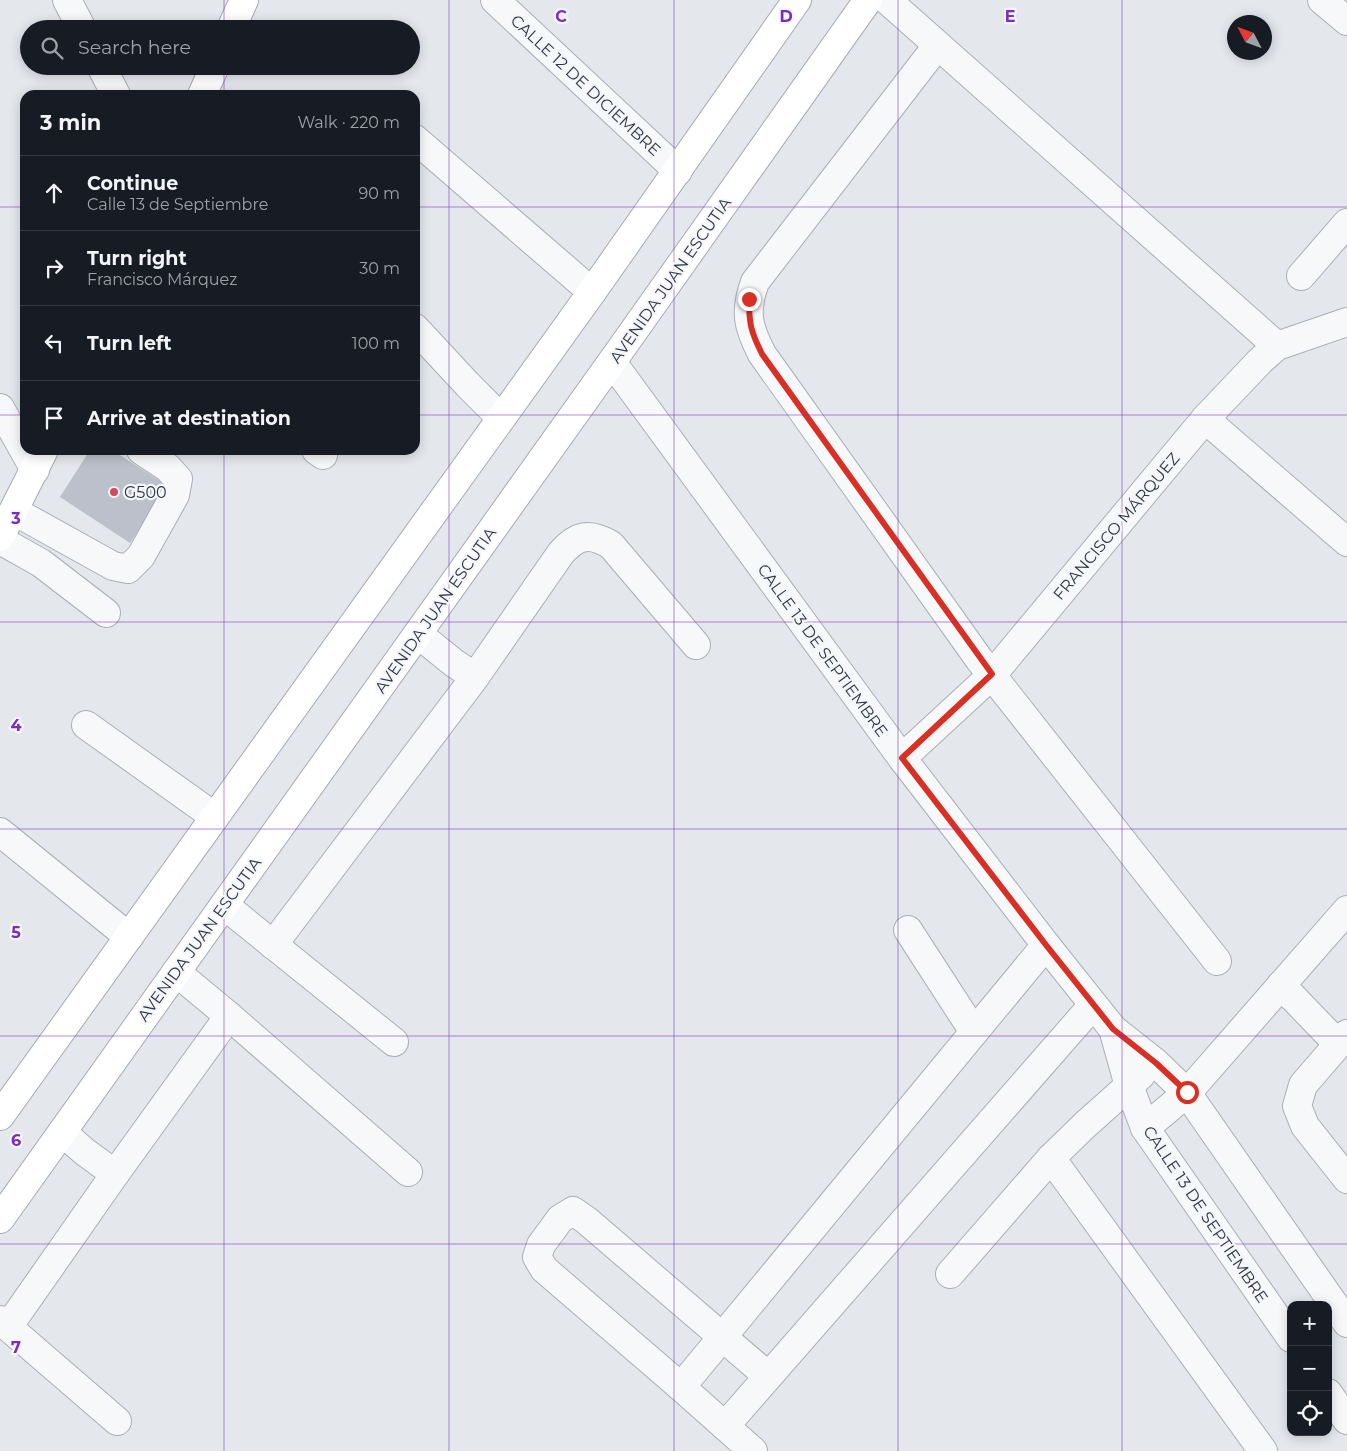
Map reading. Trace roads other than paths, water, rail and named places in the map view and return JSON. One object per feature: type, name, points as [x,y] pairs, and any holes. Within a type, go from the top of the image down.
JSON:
[{"type":"main road","points":[[235,20],[244,0]]},
{"type":"main road","points":[[0,1116],[592,292],[797,0]]},
{"type":"main road","name":"AVENIDA JUAN ESCUTIA","points":[[0,1219],[868,0]]},
{"type":"main road","points":[[204,90],[211,75]]},
{"type":"main road","points":[[0,538],[40,460]]},
{"type":"street","points":[[67,0],[77,20]]},
{"type":"street","name":"CALLE 12 DE DICIEMBRE","points":[[495,0],[678,171]]},
{"type":"street","points":[[887,0],[1277,346]]},
{"type":"street","points":[[1322,0],[1347,21]]},
{"type":"street","points":[[937,46],[755,282],[749,299],[749,319],[754,337],[762,354],[992,674],[1217,961]]},
{"type":"street","points":[[106,75],[113,90]]},
{"type":"street","points":[[420,143],[592,292]]},
{"type":"street","points":[[1300,276],[1347,223]]},
{"type":"street","name":"FRANCISCO MÁRQUEZ","points":[[902,758],[992,674],[1205,419],[1260,361],[1277,346],[1347,322]]},
{"type":"street","points":[[420,333],[468,386],[501,418]]},
{"type":"street","name":"CALLE 13 DE SEPTIEMBRE","points":[[612,362],[902,758],[1093,1005],[1113,1029],[1156,1063],[1187,1092],[1347,1323]]},
{"type":"street","points":[[0,408],[20,434]]},
{"type":"street","points":[[1205,419],[1347,542]]},
{"type":"street","points":[[14,511],[113,566],[128,568],[141,556],[175,495],[178,479],[168,468],[148,455]]},
{"type":"street","points":[[273,945],[475,677],[561,553],[571,542],[584,537],[600,538],[611,545],[696,645]]},
{"type":"street","points":[[0,538],[41,563],[106,613]]},
{"type":"street","points":[[418,634],[475,677]]},
{"type":"street","points":[[86,725],[215,817]]},
{"type":"street","points":[[0,832],[129,937]]},
{"type":"street","points":[[224,905],[394,1042]]},
{"type":"street","points":[[1146,1128],[1187,1092],[1347,910]]},
{"type":"street","points":[[908,930],[974,1032]]},
{"type":"street","points":[[681,1387],[1046,945]]},
{"type":"street","points":[[176,972],[408,1172]]},
{"type":"street","points":[[1281,986],[1342,1039],[1303,1085],[1297,1106],[1305,1126],[1347,1179]]},
{"type":"street","points":[[725,1426],[1093,1005]]},
{"type":"street","points":[[117,1421],[4,1324],[229,1016]]},
{"type":"street","name":"CALLE 13 DE SEPTIEMBRE","points":[[1113,1029],[1128,1086],[1146,1128],[1287,1332]]},
{"type":"street","points":[[950,1274],[1051,1158],[1128,1086],[1156,1063]]},
{"type":"street","points":[[62,1132],[115,1174]]},
{"type":"street","points":[[1051,1158],[1263,1451]]},
{"type":"street","points":[[753,1451],[544,1269],[536,1258],[541,1245],[560,1219],[573,1211],[586,1220],[768,1376]]},
{"type":"street","points":[[1332,1398],[1347,1420]]},
{"type":"place","name":"G500","points":[[114,492]]}]
